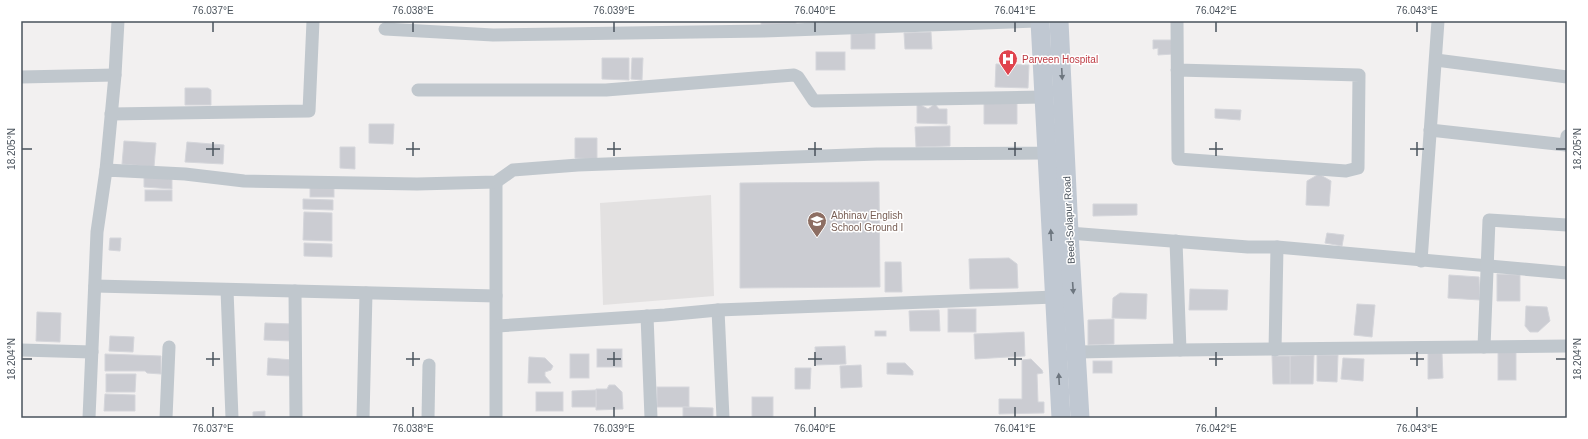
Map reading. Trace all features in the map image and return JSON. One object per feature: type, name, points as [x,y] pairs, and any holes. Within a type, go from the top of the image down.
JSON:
[{"type":"main road","name":"Beed-Solapur Road","points":[[1040,21],[1054,297],[1062,418]]},
{"type":"main road","name":"Beed-Solapur Road","points":[[1059,21],[1069,233],[1080,418]]},
{"type":"street","points":[[89,418],[97,232],[106,170],[115,75],[118,21]]},
{"type":"street","points":[[111,114],[309,111],[313,21]]},
{"type":"street","points":[[385,29],[493,35],[764,31],[1036,21]]},
{"type":"street","points":[[1177,21],[1177,70],[1178,159],[1346,171],[1358,168],[1359,75],[1177,70]]},
{"type":"street","points":[[1421,261],[1438,21]]},
{"type":"street","points":[[1436,60],[1567,77]]},
{"type":"street","points":[[21,77],[115,75]]},
{"type":"street","points":[[418,90],[606,90],[794,75],[798,77],[814,101],[1044,97]]},
{"type":"street","points":[[1430,130],[1566,145],[1567,136]]},
{"type":"street","points":[[106,170],[185,174],[244,181],[417,184],[496,182],[513,170],[578,165],[877,154],[1047,152]]},
{"type":"street","points":[[496,182],[496,418]]},
{"type":"street","points":[[1484,346],[1489,220],[1567,225]]},
{"type":"street","points":[[1069,233],[1277,247],[1567,273]]},
{"type":"street","points":[[1176,241],[1180,350]]},
{"type":"street","points":[[1275,350],[1277,247]]},
{"type":"street","points":[[95,286],[496,296]]},
{"type":"street","points":[[227,290],[232,418]]},
{"type":"street","points":[[295,291],[296,418]]},
{"type":"street","points":[[363,418],[366,293]]},
{"type":"street","points":[[497,326],[718,310],[1054,297]]},
{"type":"street","points":[[718,310],[723,418]]},
{"type":"street","points":[[647,316],[651,418]]},
{"type":"street","points":[[1077,352],[1567,346]]},
{"type":"street","points":[[166,418],[169,347]]},
{"type":"street","points":[[21,350],[92,352]]},
{"type":"street","points":[[428,365],[428,418]]},
{"type":"shaded area","points":[[711,195],[714,296],[603,305],[600,203]]},
{"type":"building","points":[[761,21],[796,21],[796,26],[761,25]]},
{"type":"building","points":[[931,32],[932,49],[905,49],[904,33]]},
{"type":"building","points":[[875,33],[875,49],[851,49],[851,34]]},
{"type":"building","points":[[1153,40],[1172,40],[1173,54],[1158,55],[1158,48],[1153,49]]},
{"type":"building","points":[[816,52],[845,52],[845,70],[816,70]]},
{"type":"building","points":[[602,58],[629,58],[629,80],[602,79]]},
{"type":"building","points":[[632,58],[643,58],[642,80],[631,79]]},
{"type":"building","points":[[996,64],[1029,65],[1028,88],[995,87]]},
{"type":"building","points":[[185,88],[208,88],[211,90],[211,105],[185,105]]},
{"type":"building","points":[[984,101],[1017,102],[1017,124],[984,124]]},
{"type":"building","points":[[917,103],[928,109],[935,104],[939,109],[947,109],[947,124],[917,123]]},
{"type":"building","points":[[1215,109],[1241,110],[1240,120],[1215,118]]},
{"type":"building","points":[[369,124],[394,124],[393,144],[369,143]]},
{"type":"building","points":[[950,126],[950,146],[916,147],[915,127]]},
{"type":"building","points":[[575,138],[597,138],[597,159],[575,158]]},
{"type":"building","points":[[124,141],[156,143],[154,167],[122,164]]},
{"type":"building","points":[[187,142],[224,145],[223,164],[185,162]]},
{"type":"building","points":[[340,147],[355,147],[355,169],[340,168]]},
{"type":"building","points":[[1319,174],[1331,181],[1329,206],[1306,205],[1307,181]]},
{"type":"building","points":[[144,176],[172,178],[172,189],[144,187]]},
{"type":"building","points":[[879,182],[880,287],[740,288],[740,183]]},
{"type":"building","points":[[310,187],[334,187],[334,197],[310,197]]},
{"type":"building","points":[[145,190],[172,190],[172,201],[145,201]]},
{"type":"building","points":[[303,199],[333,200],[333,210],[303,209]]},
{"type":"building","points":[[1093,204],[1137,204],[1137,215],[1093,216]]},
{"type":"building","points":[[304,212],[332,213],[332,241],[303,240]]},
{"type":"building","points":[[1327,233],[1344,235],[1342,246],[1325,243]]},
{"type":"building","points":[[110,238],[121,238],[120,251],[109,250]]},
{"type":"building","points":[[304,243],[332,244],[332,257],[304,256]]},
{"type":"building","points":[[1009,258],[1017,264],[1018,288],[970,289],[969,259]]},
{"type":"building","points":[[885,262],[901,262],[902,292],[885,292]]},
{"type":"building","points":[[1497,274],[1520,275],[1520,301],[1497,301]]},
{"type":"building","points":[[1449,275],[1479,277],[1480,300],[1448,298]]},
{"type":"building","points":[[1190,289],[1228,290],[1227,310],[1189,310]]},
{"type":"building","points":[[1120,293],[1147,294],[1146,319],[1112,318],[1113,298]]},
{"type":"building","points":[[1357,304],[1375,305],[1372,337],[1354,335]]},
{"type":"building","points":[[1526,306],[1547,307],[1550,321],[1538,332],[1530,332],[1525,326]]},
{"type":"building","points":[[948,309],[976,309],[976,332],[948,332]]},
{"type":"building","points":[[939,310],[940,331],[910,331],[909,311]]},
{"type":"building","points":[[37,312],[61,313],[60,342],[36,341]]},
{"type":"building","points":[[1114,319],[1114,344],[1088,345],[1088,320]]},
{"type":"building","points":[[265,323],[293,324],[293,341],[264,340]]},
{"type":"building","points":[[875,331],[886,331],[886,336],[875,336]]},
{"type":"building","points":[[1024,332],[1025,356],[975,359],[974,334]]},
{"type":"building","points":[[110,336],[134,337],[133,352],[109,351]]},
{"type":"building","points":[[845,346],[846,364],[816,365],[815,347]]},
{"type":"building","points":[[597,349],[622,349],[622,367],[597,367]]},
{"type":"building","points":[[1498,352],[1516,352],[1516,380],[1498,380]]},
{"type":"building","points":[[1428,353],[1442,353],[1443,378],[1428,379]]},
{"type":"building","points":[[105,354],[161,356],[161,374],[147,373],[145,371],[105,371]]},
{"type":"building","points":[[570,354],[589,354],[589,378],[570,378]]},
{"type":"building","points":[[1314,355],[1313,384],[1290,384],[1290,356]]},
{"type":"building","points":[[1317,355],[1338,355],[1337,382],[1317,381]]},
{"type":"building","points":[[1272,356],[1290,356],[1290,384],[1273,384]]},
{"type":"building","points":[[529,357],[545,358],[553,366],[551,370],[545,372],[545,376],[551,383],[528,383]]},
{"type":"building","points":[[268,358],[293,360],[292,376],[267,375]]},
{"type":"building","points":[[1343,358],[1364,359],[1363,381],[1341,379]]},
{"type":"building","points":[[1031,359],[1043,373],[1037,374],[1038,402],[1044,402],[1044,413],[999,414],[999,399],[1022,399],[1022,360]]},
{"type":"building","points":[[1093,361],[1112,361],[1112,373],[1093,373]]},
{"type":"building","points":[[887,363],[905,363],[913,371],[913,375],[887,374]]},
{"type":"building","points":[[861,365],[862,387],[841,388],[840,366]]},
{"type":"building","points":[[795,368],[811,368],[810,389],[795,389]]},
{"type":"building","points":[[106,374],[136,374],[135,392],[106,392]]},
{"type":"building","points":[[609,385],[615,385],[622,392],[623,409],[596,410],[596,389],[607,389]]},
{"type":"building","points":[[657,387],[689,387],[689,407],[657,407]]},
{"type":"building","points":[[596,390],[596,407],[572,407],[572,391]]},
{"type":"building","points":[[536,392],[563,392],[563,411],[536,411]]},
{"type":"building","points":[[105,394],[135,395],[135,411],[104,411]]},
{"type":"building","points":[[752,397],[773,397],[773,418],[752,418]]},
{"type":"building","points":[[683,407],[713,408],[713,418],[683,418]]},
{"type":"building","points":[[265,411],[265,418],[253,418],[253,412]]},
{"type":"place","name":"Parveen Hospital","points":[[1008,76]]},
{"type":"place","name":"Abhinav English School Ground I","points":[[817,238]]}]
